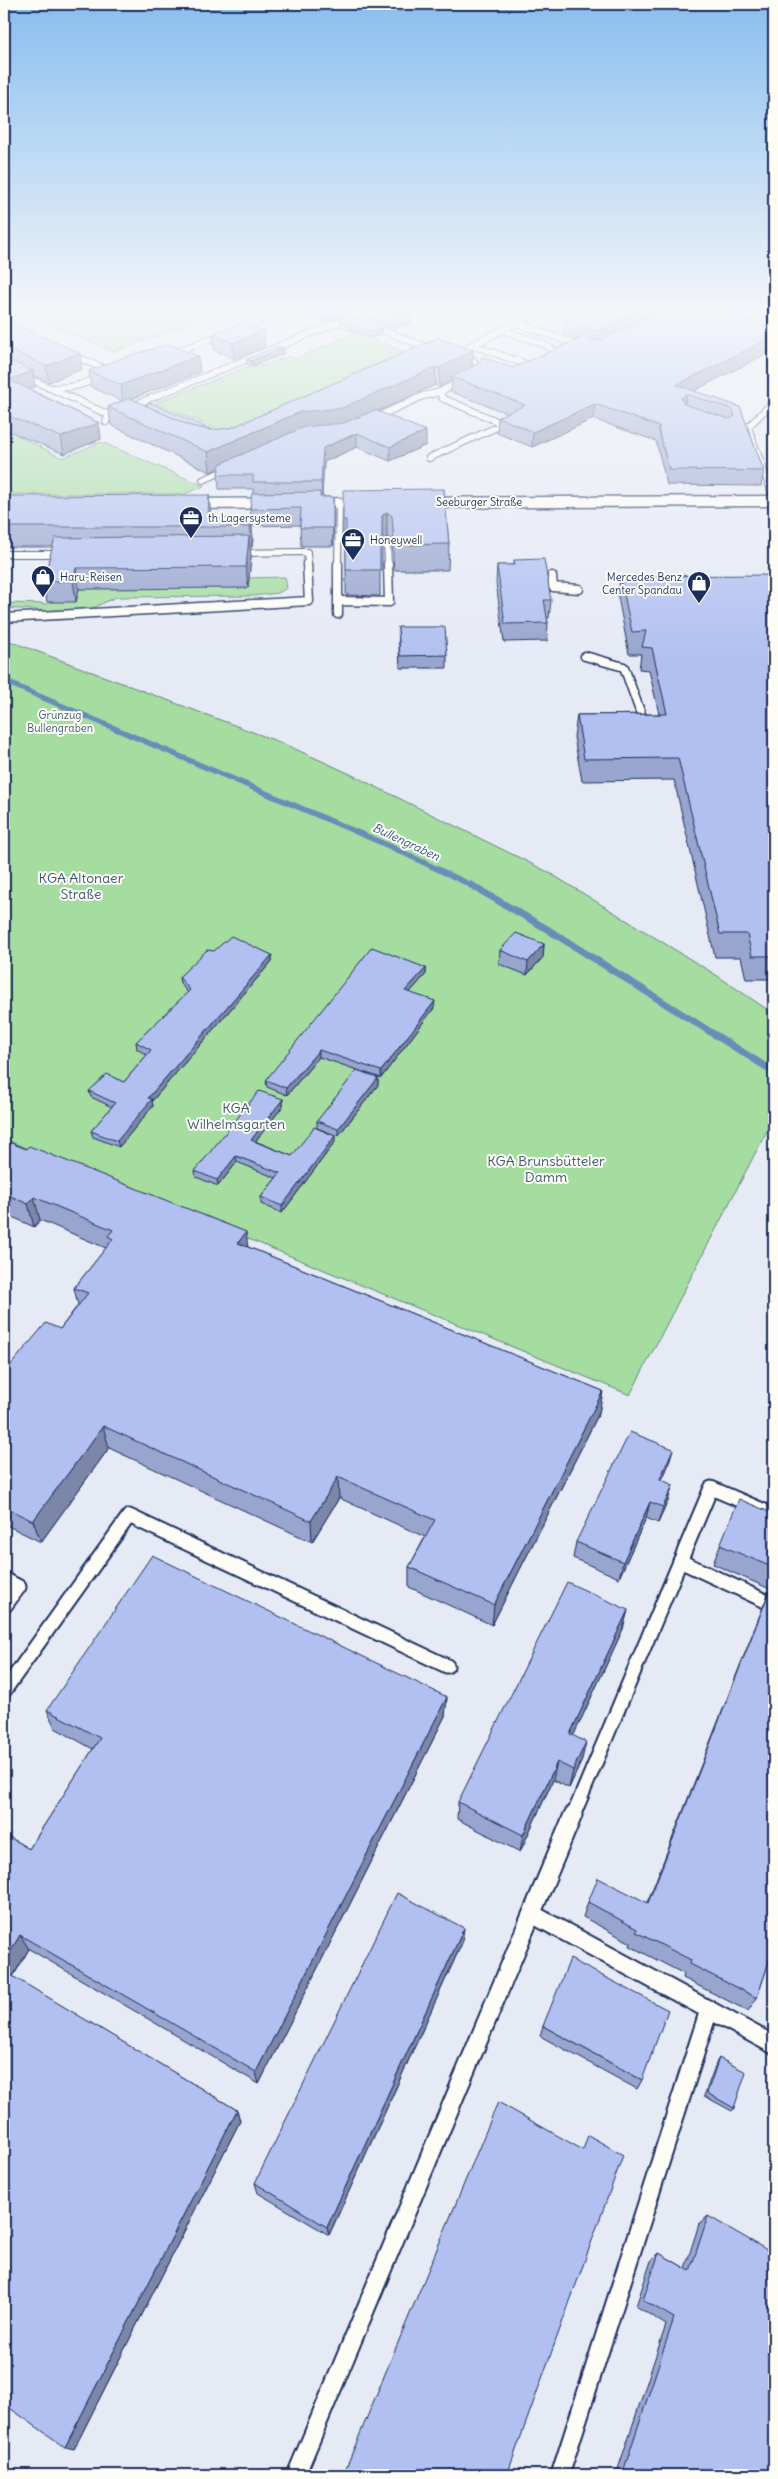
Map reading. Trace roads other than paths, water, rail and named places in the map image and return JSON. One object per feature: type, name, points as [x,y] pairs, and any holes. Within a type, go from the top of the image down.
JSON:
[{"type":"street","name":"Seeburger Straße","points":[[156,504],[774,500]]},
{"type":"lane","points":[[429,458],[495,428]]},
{"type":"lane","points":[[748,428],[774,500]]},
{"type":"lane","points":[[203,480],[236,466]]},
{"type":"lane","points":[[338,614],[339,503]]},
{"type":"lane","points":[[339,601],[389,602],[387,542]]},
{"type":"lane","points":[[4,618],[309,601],[308,552],[229,553]]},
{"type":"lane","points":[[4,554],[72,554]]},
{"type":"lane","points":[[552,576],[553,587],[579,589]]},
{"type":"lane","points":[[585,656],[624,667],[646,731],[638,731]]},
{"type":"lane","points":[[296,2475],[711,1488],[774,1515]]},
{"type":"lane","points":[[4,1691],[129,1516],[447,1666]]},
{"type":"lane","points":[[680,1561],[774,1605]]},
{"type":"lane","points":[[4,1579],[19,1587],[4,1607]]},
{"type":"lane","points":[[532,1914],[774,2045]]},
{"type":"lane","points":[[560,2475],[651,2196],[709,2010]]},
{"type":"waterway","name":"Bullengraben","points":[[4,681],[387,845],[471,885]]},
{"type":"waterway","name":"Bullengraben","points":[[471,885],[547,929],[774,1072]]},
{"type":"place","name":"th Lagersysteme","points":[[191,539]]},
{"type":"place","name":"Honeywell","points":[[353,561]]},
{"type":"place","name":"Haru-Reisen","points":[[43,598]]},
{"type":"place","name":"Mercedes Benz Center Spandau","points":[[699,604]]},
{"type":"park label","name":"Grünzug Bullengraben","points":[[60,721]]},
{"type":"park label","name":"KGA Altonaer Straße","points":[[81,886]]},
{"type":"park label","name":"KGA Wilhelmsgarten","points":[[236,1116]]},
{"type":"park label","name":"KGA Brunsbütteler Damm","points":[[546,1170]]}]
